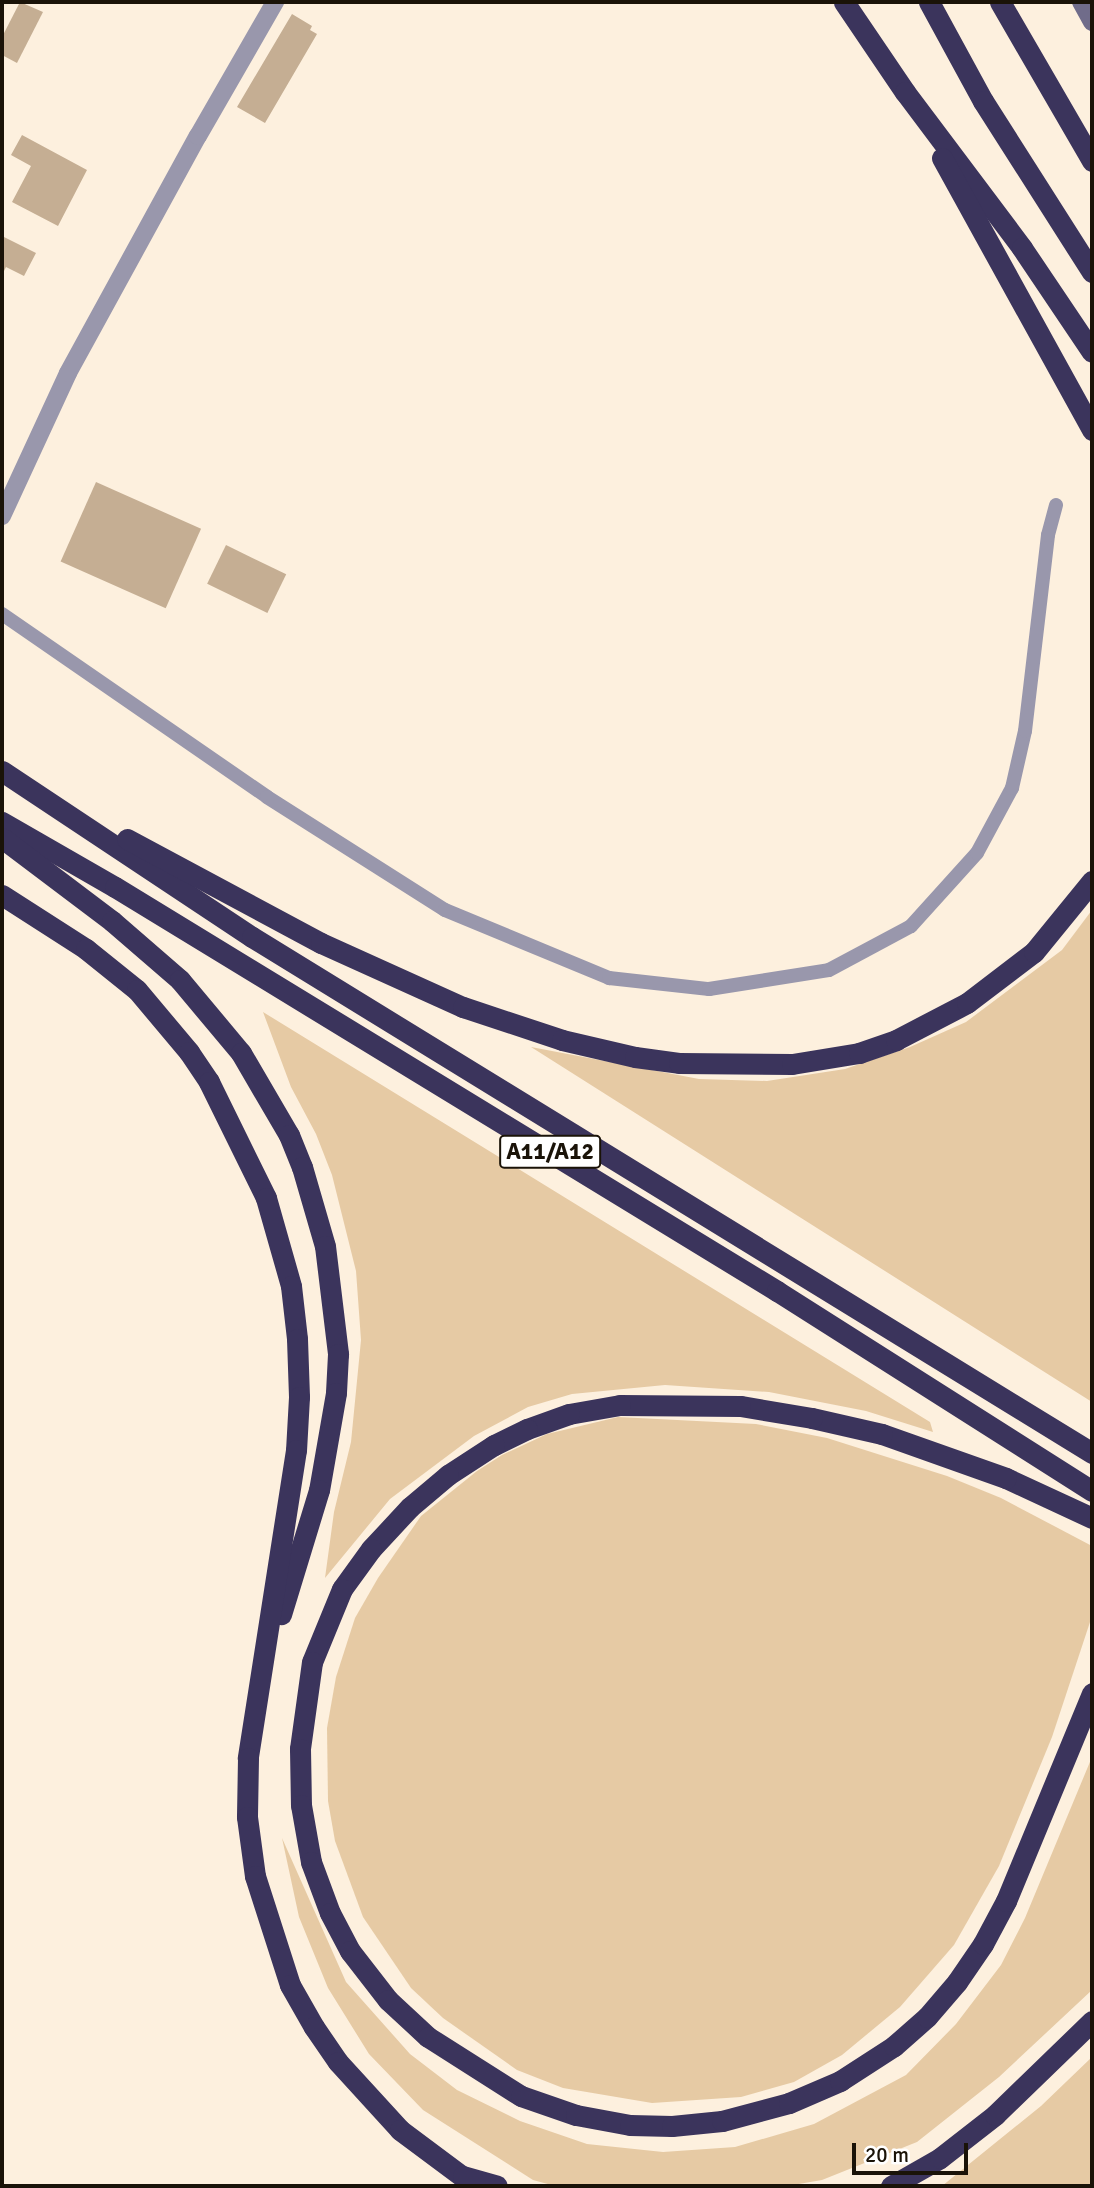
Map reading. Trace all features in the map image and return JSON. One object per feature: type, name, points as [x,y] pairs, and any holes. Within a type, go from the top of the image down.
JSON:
[{"type":"highway","points":[[844,2],[905,92],[985,195],[1092,352]]},
{"type":"highway","points":[[929,2],[983,101],[1092,272]]},
{"type":"highway","points":[[1000,2],[1092,161]]},
{"type":"highway","points":[[905,92],[1092,430]]},
{"type":"highway","points":[[2,771],[49,799],[321,943],[463,1007],[562,1040],[635,1057],[679,1063],[792,1064],[859,1053],[896,1040],[967,1003],[1034,952],[1092,881]]},
{"type":"highway","name":"A11/A12","points":[[49,799],[252,937],[1092,1453]]},
{"type":"highway","name":"A11/A12","points":[[2,822],[127,894],[777,1291],[1092,1491]]},
{"type":"highway","points":[[2,838],[143,947],[180,980],[219,1024],[242,1054],[289,1135],[313,1201],[325,1246],[335,1312],[336,1393],[320,1490],[260,1681]]},
{"type":"highway","points":[[2,895],[104,963],[137,990],[156,1012],[209,1082],[247,1152],[271,1211],[291,1286],[297,1339],[299,1397],[296,1450],[247,1758],[247,1817],[262,1906],[290,1985],[314,2027],[372,2102],[400,2130],[468,2181],[497,2186]]},
{"type":"highway","points":[[1092,1518],[1006,1478],[883,1434],[740,1406],[620,1405],[569,1414],[527,1429],[494,1445],[448,1475],[410,1507],[371,1549],[342,1589],[312,1662],[300,1749],[301,1805],[311,1861],[330,1913],[349,1951],[388,2000],[428,2036],[521,2096],[576,2115],[630,2125],[672,2126],[722,2121],[789,2103],[840,2081],[894,2046],[927,2017],[957,1982],[983,1944],[1006,1900],[1092,1693]]},
{"type":"highway","points":[[891,2186],[940,2158],[995,2115],[1092,2021]]},
{"type":"street","points":[[2,516],[68,373],[275,2]]},
{"type":"street","points":[[1081,2],[1092,22]]},
{"type":"lane","points":[[2,614],[267,797],[445,909],[609,978],[709,989],[829,970],[911,926],[976,853],[1012,788],[1023,743],[1048,535],[1056,505]]},
{"type":"shaded area","points":[[1092,910],[1092,1402],[531,1047],[699,1079],[767,1081],[845,1069],[910,1047],[966,1022],[1062,950]]},
{"type":"shaded area","points":[[263,1012],[930,1422],[933,1432],[866,1411],[769,1392],[665,1385],[572,1394],[528,1407],[474,1436],[390,1499],[325,1578],[334,1512],[351,1442],[361,1340],[356,1271],[332,1175],[316,1134],[291,1087]]},
{"type":"shaded area","points":[[618,1417],[756,1424],[827,1438],[947,1476],[1001,1498],[1092,1546],[1092,1616],[1052,1737],[999,1866],[954,1945],[900,2007],[842,2055],[794,2082],[741,2097],[652,2103],[563,2088],[517,2070],[443,2018],[411,1988],[363,1917],[335,1841],[328,1801],[327,1728],[336,1677],[355,1618],[378,1578],[421,1516],[477,1471],[502,1455],[547,1434]]},
{"type":"shaded area","points":[[1092,1757],[1092,1990],[999,2077],[917,2142],[822,2180],[787,2186],[555,2186],[533,2180],[423,2110],[369,2054],[328,1988],[299,1917],[282,1838],[346,1982],[410,2054],[457,2090],[520,2121],[587,2144],[663,2152],[735,2147],[814,2124],[906,2075],[956,2024],[1001,1965],[1025,1918]]},
{"type":"shaded area","points":[[1092,2057],[1092,2186],[942,2186],[1041,2106]]},
{"type":"building","points":[[20,2],[43,12],[17,63],[2,55],[2,37]]},
{"type":"building","points":[[292,14],[312,26],[310,30],[317,34],[265,123],[237,107]]},
{"type":"building","points":[[22,135],[87,170],[58,226],[12,202],[31,166],[11,155]]},
{"type":"building","points":[[2,236],[36,253],[24,276],[6,267],[2,275]]},
{"type":"building","points":[[96,482],[201,529],[166,608],[61,561]]},
{"type":"building","points":[[226,545],[286,574],[267,613],[207,584]]}]
